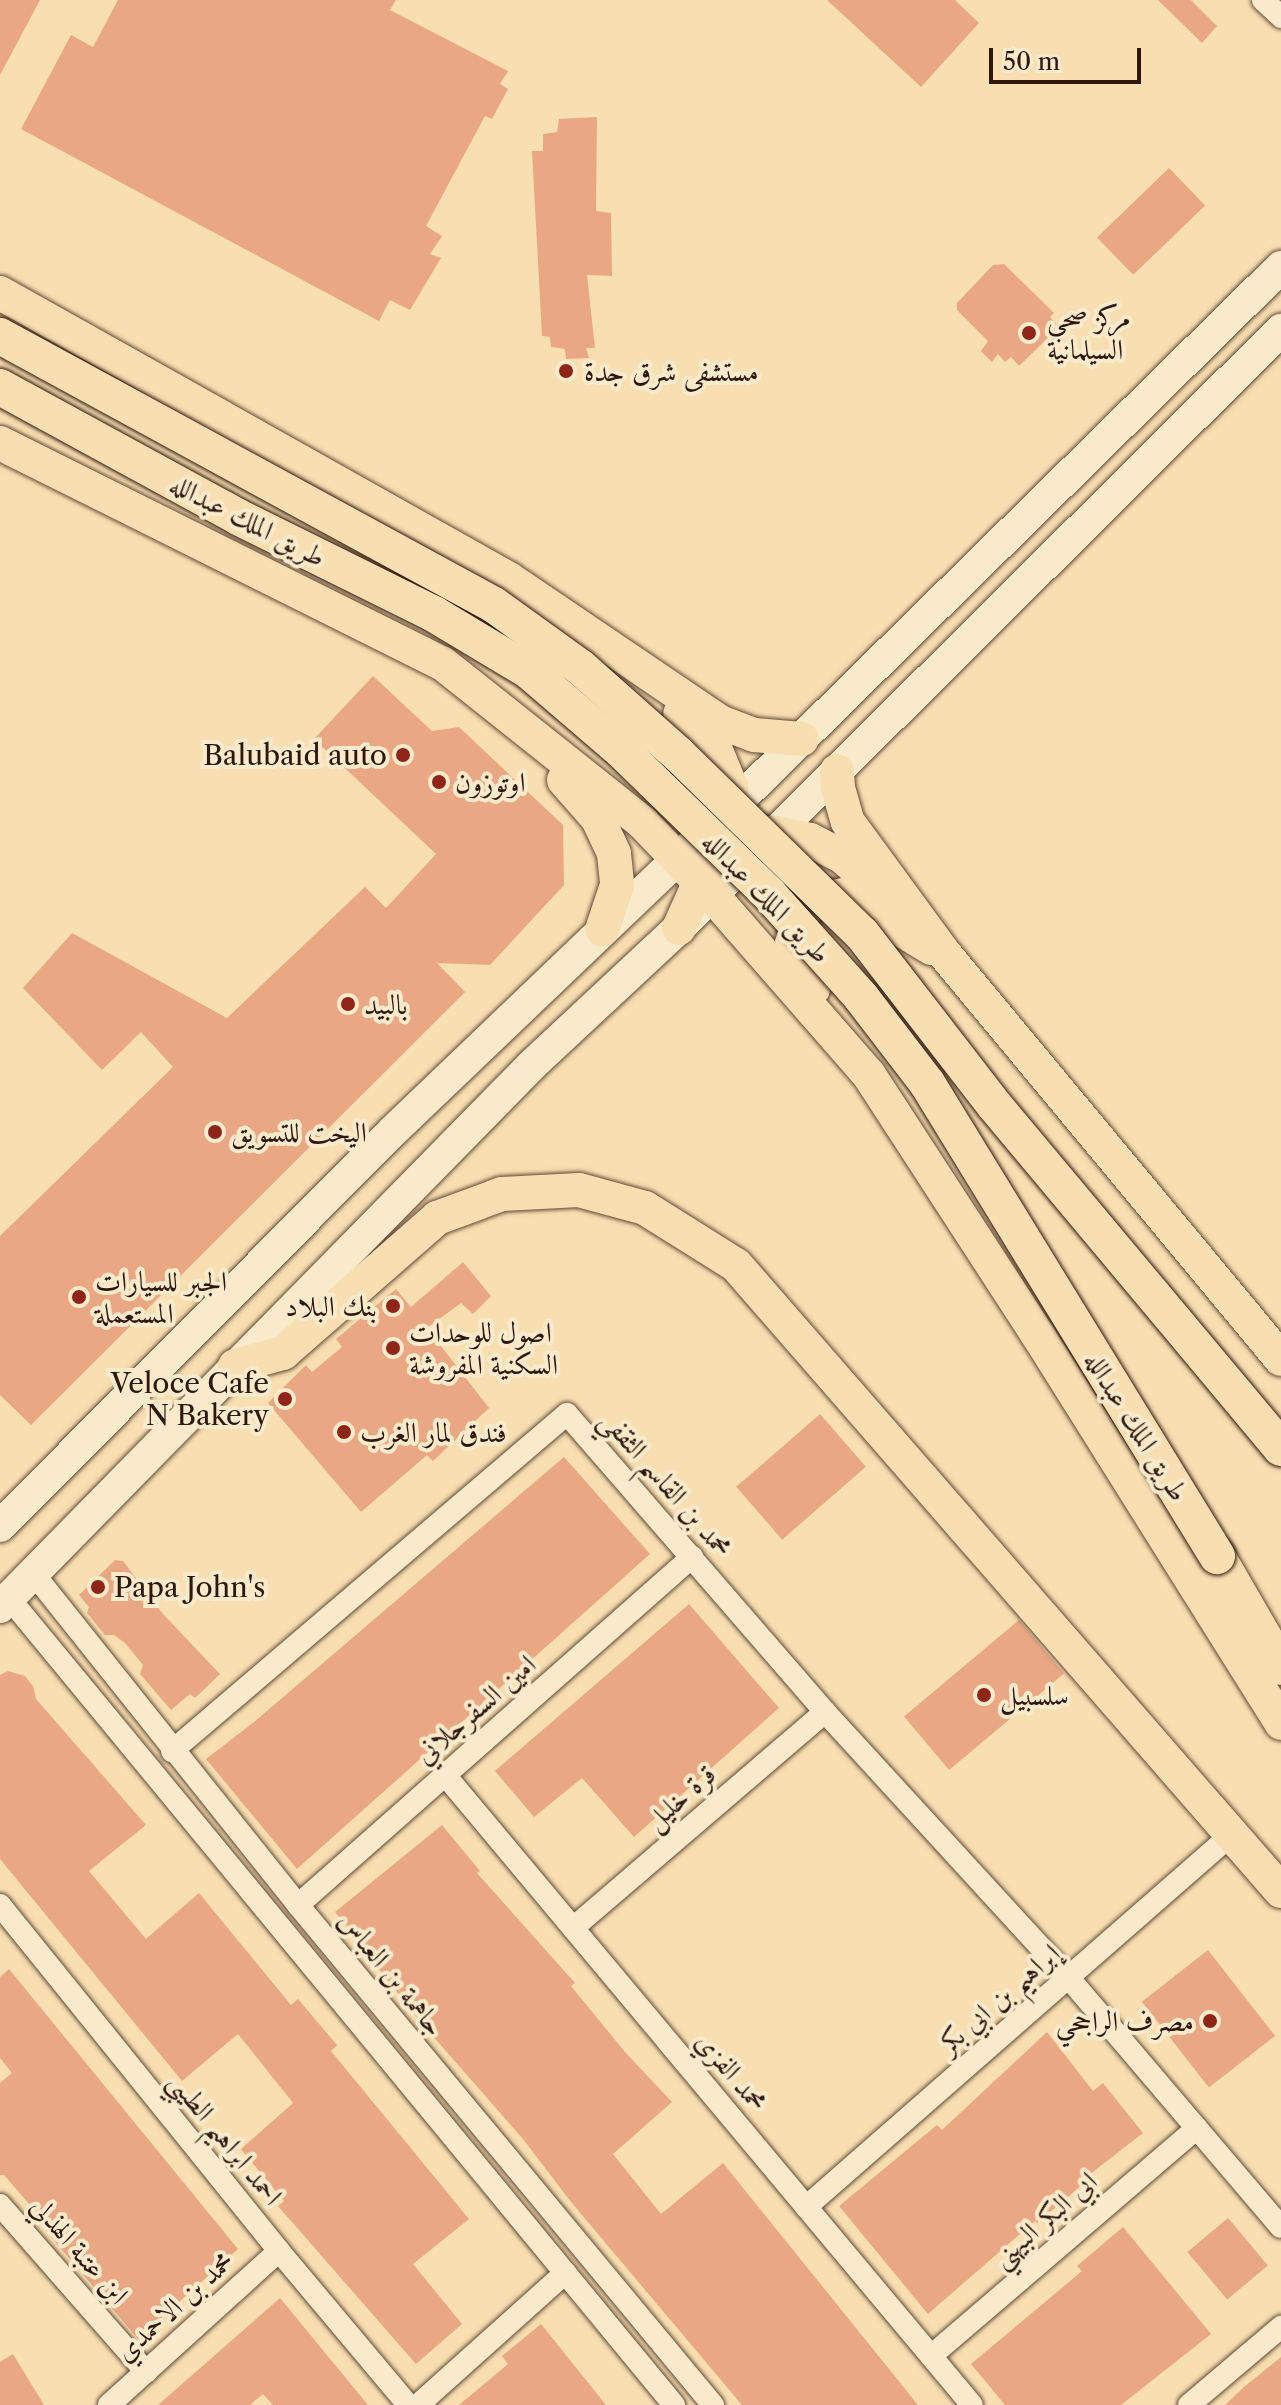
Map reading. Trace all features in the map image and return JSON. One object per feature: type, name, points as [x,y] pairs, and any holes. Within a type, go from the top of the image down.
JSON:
[{"type":"highway","points":[[0,336],[494,605],[580,667],[678,754],[862,934],[995,1106],[1281,1448]]},
{"type":"highway","name":"طريق الملك عبدالله","points":[[0,389],[238,517],[434,614],[529,671],[621,750],[757,883],[861,997],[927,1083],[1217,1556],[1281,1667]]},
{"type":"main road","points":[[5,1602],[532,1065],[679,928],[728,811],[1281,267]]},
{"type":"main road","points":[[0,293],[509,579],[720,722],[754,735],[802,739]]},
{"type":"main road","points":[[0,1526],[392,1132],[602,930],[775,833],[1281,330]]},
{"type":"main road","points":[[0,443],[442,663],[643,823],[828,1024],[903,1125],[1281,1723]]},
{"type":"main road","points":[[502,711],[544,724],[597,769],[618,773],[637,766],[655,744],[657,717],[607,646]]},
{"type":"main road","points":[[607,646],[715,748],[731,787],[728,811],[717,844],[697,879]]},
{"type":"main road","points":[[502,711],[598,819],[611,841],[617,885],[602,930]]},
{"type":"main road","points":[[837,771],[848,822],[943,952],[1281,1359]]},
{"type":"main road","points":[[717,844],[745,835],[775,833],[810,840],[842,856],[943,952]]},
{"type":"main road","points":[[828,1024],[793,954],[793,932],[812,904],[833,895],[856,896],[910,936],[943,952]]},
{"type":"main road","points":[[235,1366],[283,1353],[437,1218],[502,1194],[579,1190],[645,1208],[736,1265],[1281,1891]]},
{"type":"street","points":[[1263,0],[1281,17]]},
{"type":"street","name":"محمد بن القاسم الثقفي","points":[[172,1751],[567,1414],[825,1712],[1068,1977],[1281,2227]]},
{"type":"street","name":"امين السفرجلاني","points":[[298,1905],[692,1557]]},
{"type":"street","name":"جاهمة بن العباس","points":[[33,1573],[172,1751],[713,2405]]},
{"type":"street","name":"جاهمة بن العباس","points":[[5,1602],[674,2405]]},
{"type":"street","name":"قرة خليل","points":[[573,1928],[825,1712]]},
{"type":"street","name":"محمد الفزي","points":[[445,1775],[972,2405]]},
{"type":"street","name":"إبراهيم بن ابي بكر","points":[[806,2207],[1232,1834]]},
{"type":"street","name":"احمد ابراهيم الطيبي","points":[[0,1907],[408,2405]]},
{"type":"street","name":"ابي البكر البيهني","points":[[931,2356],[1197,2128]]},
{"type":"street","name":"ابن عتبة الهذلي","points":[[0,2205],[146,2372]]},
{"type":"street","name":"محمد بن الاحمدي","points":[[109,2405],[279,2251]]},
{"type":"street","points":[[418,2405],[565,2273]]},
{"type":"street","points":[[1189,2405],[1281,2327]]},
{"type":"building","points":[[0,0],[40,0],[0,75]]},
{"type":"building","points":[[118,0],[396,0],[390,10],[508,71],[500,84],[508,89],[492,119],[485,116],[426,226],[442,236],[430,254],[441,258],[410,310],[390,300],[379,321],[21,129],[71,35],[93,47]]},
{"type":"building","points":[[827,0],[955,0],[979,23],[921,87]]},
{"type":"building","points":[[1158,0],[1191,0],[1217,26],[1202,43]]},
{"type":"building","points":[[597,117],[596,211],[611,213],[612,276],[587,275],[595,348],[586,348],[589,358],[566,359],[565,349],[551,347],[550,337],[542,336],[532,151],[543,151],[543,134],[557,132],[559,119]]},
{"type":"building","points":[[1169,168],[1205,205],[1133,275],[1097,237]]},
{"type":"building","points":[[1004,264],[1054,313],[1050,317],[1059,327],[1019,366],[1011,357],[1005,362],[998,354],[992,362],[981,351],[988,341],[957,310],[957,303],[993,265]]},
{"type":"building","points":[[373,676],[432,731],[459,727],[563,825],[564,885],[490,965],[437,963],[465,992],[31,1425],[0,1395],[0,1236],[173,1067],[141,1032],[102,1070],[23,988],[72,933],[227,1018],[365,887],[386,908],[436,854],[314,739]]},
{"type":"building","points":[[463,1262],[491,1296],[473,1314],[461,1303],[427,1328],[489,1408],[433,1461],[427,1455],[361,1512],[268,1403],[306,1365],[312,1372],[342,1347],[336,1339],[396,1289],[411,1307]]},
{"type":"building","points":[[820,1414],[866,1467],[782,1540],[736,1487]]},
{"type":"building","points":[[564,1457],[650,1554],[297,1869],[206,1759],[254,1722]]},
{"type":"building","points":[[115,1560],[123,1561],[162,1613],[220,1674],[195,1698],[190,1694],[171,1710],[140,1674],[143,1665],[125,1643],[114,1635],[105,1635],[87,1613],[89,1607],[79,1595]]},
{"type":"building","points":[[689,1604],[779,1708],[634,1837],[582,1778],[534,1817],[495,1771]]},
{"type":"building","name":"سلسبيل","points":[[1019,1620],[1064,1674],[949,1770],[904,1716]]},
{"type":"building","points":[[8,1671],[25,1676],[33,1686],[36,1699],[146,1825],[89,1871],[146,1939],[199,1893],[291,2005],[298,1999],[337,2045],[331,2051],[469,2219],[413,2264],[462,2324],[416,2364],[278,2206],[284,2201],[241,2149],[293,2103],[238,2034],[182,2081],[0,1859],[0,1675]]},
{"type":"building","points":[[442,1825],[480,1871],[477,1873],[575,1983],[571,1986],[625,2052],[672,2102],[613,2154],[661,2214],[723,2163],[918,2405],[742,2405],[571,2202],[523,2139],[424,2026],[378,1968],[381,1965],[335,1912]]},
{"type":"building","name":"مصرف الراجحي","points":[[1208,1950],[1275,2036],[1209,2088],[1142,2002]]},
{"type":"building","points":[[9,1969],[238,2249],[138,2339],[45,2230],[49,2227],[4,2175],[0,2175],[0,2083],[12,2073],[0,2058],[0,1977]]},
{"type":"building","points":[[1047,2032],[1093,2091],[1103,2083],[1143,2133],[1080,2182],[1082,2185],[1037,2223],[1035,2221],[928,2314],[839,2206],[937,2125],[942,2130]]},
{"type":"building","points":[[1228,2218],[1268,2265],[1227,2300],[1187,2252]]},
{"type":"building","points":[[1123,2227],[1211,2334],[1121,2405],[1005,2405],[971,2364],[1082,2271],[1077,2266]]},
{"type":"building","points":[[280,2298],[368,2405],[273,2405],[263,2394],[250,2405],[158,2405]]},
{"type":"building","points":[[541,2324],[606,2405],[459,2405],[508,2364],[502,2356]]},
{"type":"building","points":[[13,2354],[44,2405],[0,2405],[0,2362]]},
{"type":"building","points":[[1281,2357],[1281,2405],[1225,2405],[1244,2387]]},
{"type":"place","name":"مركز صحي السيلمانية","points":[[1029,333]]},
{"type":"place","name":"مستشفى شرق جدة","points":[[566,371]]},
{"type":"place","name":"Balubaid auto","points":[[403,755]]},
{"type":"place","name":"اوتوزون","points":[[439,782]]},
{"type":"place","name":"بالبيد","points":[[348,1004]]},
{"type":"place","name":"اليخت للتسويق","points":[[215,1132]]},
{"type":"place","name":"الجبر للسيارات المستعملة","points":[[79,1297]]},
{"type":"place","name":"بنك البلاد","points":[[393,1306]]},
{"type":"place","name":"اصول للوحدات السكنية المفروشة","points":[[393,1348]]},
{"type":"place","name":"Veloce Cafe N Bakery","points":[[285,1399]]},
{"type":"place","name":"فندق لمار الغرب","points":[[344,1432]]},
{"type":"place","name":"Papa John's","points":[[98,1587]]},
{"type":"place","name":"سلسبيل","points":[[984,1695]]},
{"type":"place","name":"مصرف الراجحي","points":[[1210,2021]]}]
